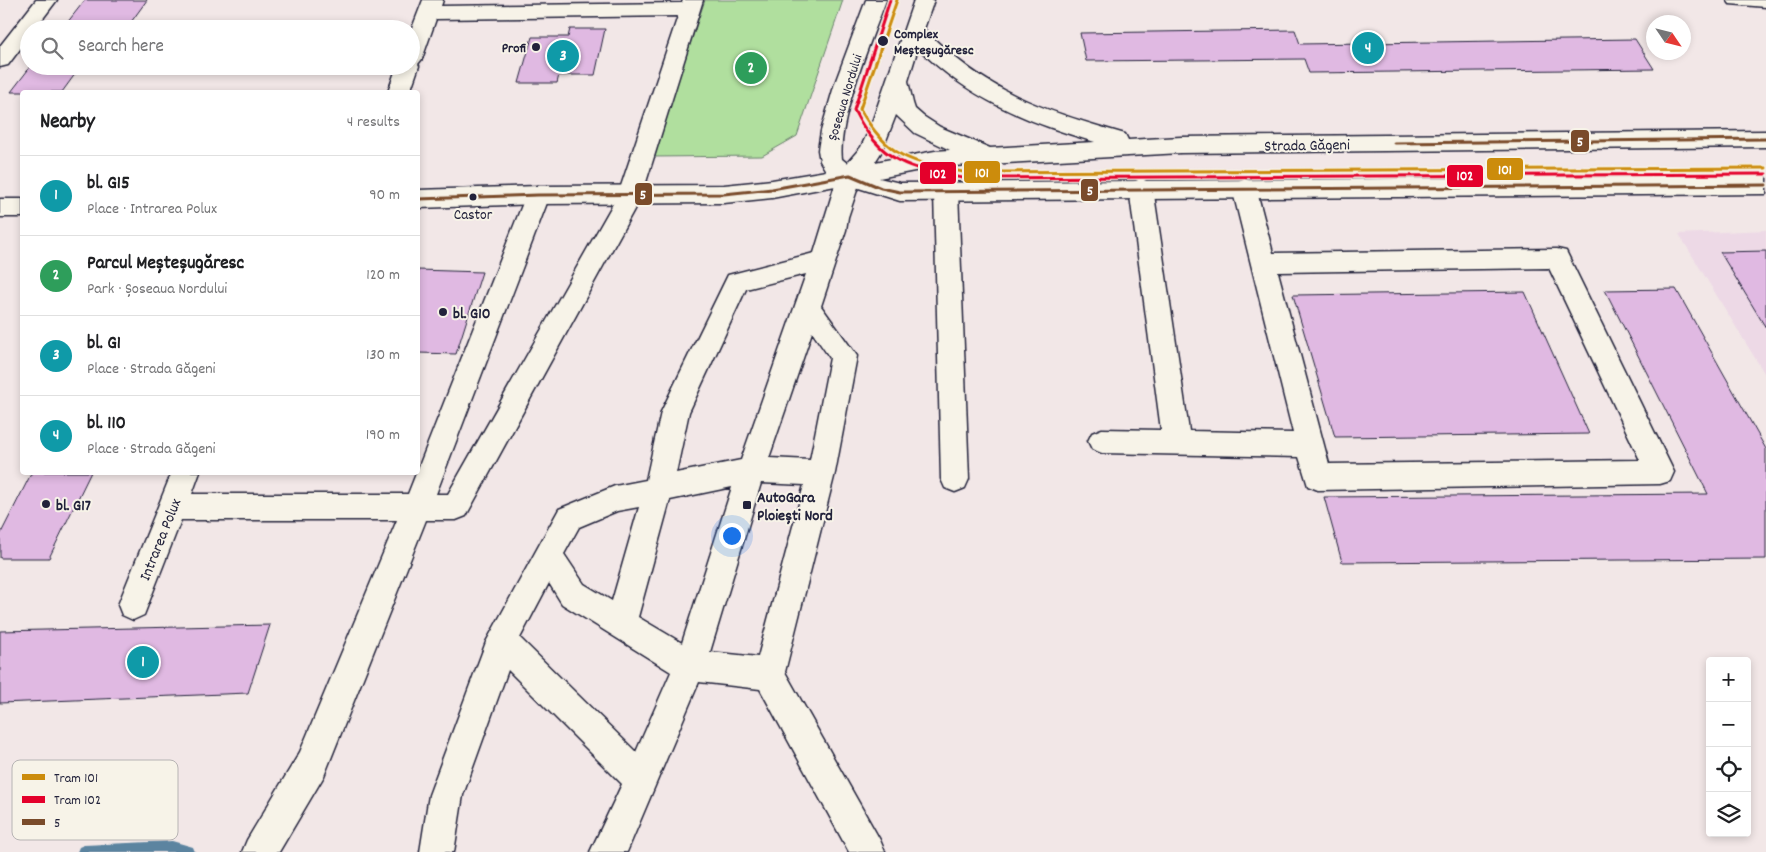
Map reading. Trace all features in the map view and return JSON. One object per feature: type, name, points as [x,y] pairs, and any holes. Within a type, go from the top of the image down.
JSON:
[{"type":"main road","points":[[31,20],[46,0]]},
{"type":"main road","name":"Șoseaua Nordului","points":[[850,175],[835,167],[830,160],[828,152],[831,135],[850,73],[876,0]]},
{"type":"main road","points":[[610,847],[690,666],[751,470],[808,308],[850,175],[871,151],[924,0]]},
{"type":"main road","points":[[1737,0],[1766,1]]},
{"type":"main road","points":[[171,507],[456,507],[630,195],[692,4],[431,6],[420,35]]},
{"type":"main road","points":[[913,30],[944,61],[968,79],[1000,98],[1039,116],[1081,131],[1118,140],[1181,145]]},
{"type":"main road","points":[[0,60],[20,34]]},
{"type":"main road","points":[[399,90],[405,75]]},
{"type":"main road","points":[[897,81],[906,113],[935,133],[955,143],[991,156]]},
{"type":"main road","name":"Strada Găgeni","points":[[420,200],[538,195],[724,194],[772,189],[935,159],[1181,145],[1766,139]]},
{"type":"main road","points":[[850,175],[881,188],[900,192],[1141,188],[1766,186]]},
{"type":"main road","points":[[1141,188],[1177,443]]},
{"type":"main road","points":[[1244,188],[1262,263],[1318,477],[1660,472],[1557,258],[1262,263]]},
{"type":"main road","points":[[946,191],[955,479]]},
{"type":"main road","points":[[264,844],[312,764],[417,507],[538,195]]},
{"type":"main road","points":[[0,208],[20,208]]},
{"type":"main road","points":[[621,624],[658,490],[675,412],[737,282],[824,260]]},
{"type":"main road","points":[[808,308],[844,356],[821,473],[769,674],[868,852]]},
{"type":"main road","points":[[1102,441],[1309,445]]},
{"type":"main road","points":[[437,852],[446,795],[502,642],[569,518],[615,499],[751,470],[821,473]]},
{"type":"main road","name":"Intrarea Polux","points":[[133,605],[185,475]]},
{"type":"main road","points":[[548,555],[573,594],[690,666],[769,674]]},
{"type":"main road","points":[[502,642],[641,780]]},
{"type":"shaded area","points":[[1766,230],[1766,376],[1679,234]]},
{"type":"green space","points":[[705,0],[843,0],[797,136],[762,156],[652,157]]},
{"type":"building","points":[[85,0],[147,0],[133,20],[69,20]]},
{"type":"building","points":[[570,29],[605,29],[595,75],[559,75],[557,83],[519,83],[532,37],[568,37]]},
{"type":"building","points":[[1295,30],[1300,44],[1635,39],[1646,56],[1646,60],[1648,60],[1654,69],[1309,73],[1304,59],[1086,61],[1080,33]]},
{"type":"building","points":[[24,75],[74,75],[63,90],[20,90],[20,92],[11,92]]},
{"type":"building","points":[[1766,251],[1766,328],[1720,252]]},
{"type":"building","name":"bl. G10","points":[[420,270],[482,272],[456,354],[420,353]]},
{"type":"building","points":[[1676,289],[1766,449],[1766,559],[1342,562],[1324,497],[1708,494],[1605,290]]},
{"type":"building","points":[[1525,292],[1589,434],[1335,437],[1293,295]]},
{"type":"building","name":"bl. G17","points":[[30,475],[90,475],[49,558],[0,558],[0,535]]},
{"type":"building","points":[[270,625],[248,693],[0,703],[0,631]]},
{"type":"waterway","points":[[84,852],[172,848],[188,852]]},
{"type":"tram line","name":"102","points":[[890,0],[854,110],[863,128],[885,152],[912,167],[945,175],[963,178],[1766,174]]},
{"type":"tram line","name":"101","points":[[897,0],[860,109],[870,126],[890,149],[914,161],[944,169],[963,172],[1766,168]]},
{"type":"transit line","name":"5","points":[[1394,143],[1766,139]]},
{"type":"transit line","name":"5","points":[[420,199],[538,195],[724,194],[772,189],[850,175],[881,188],[900,192],[1766,185]]},
{"type":"place","name":"Complex Meșteșugăresc","points":[[883,41]]},
{"type":"place","name":"Profi","points":[[536,47]]},
{"type":"place","name":"bl. 110","points":[[1368,48]]},
{"type":"place","name":"bl. G1","points":[[563,56]]},
{"type":"place","name":"Parcul Meșteșugăresc","points":[[751,68]]},
{"type":"place","name":"Castor","points":[[473,197]]},
{"type":"place","name":"bl. G10","points":[[443,312]]},
{"type":"place","name":"bl. G17","points":[[46,504]]},
{"type":"place","name":"AutoGara Ploiești Nord","points":[[747,505]]},
{"type":"place","name":"bl. G15","points":[[143,662]]}]
